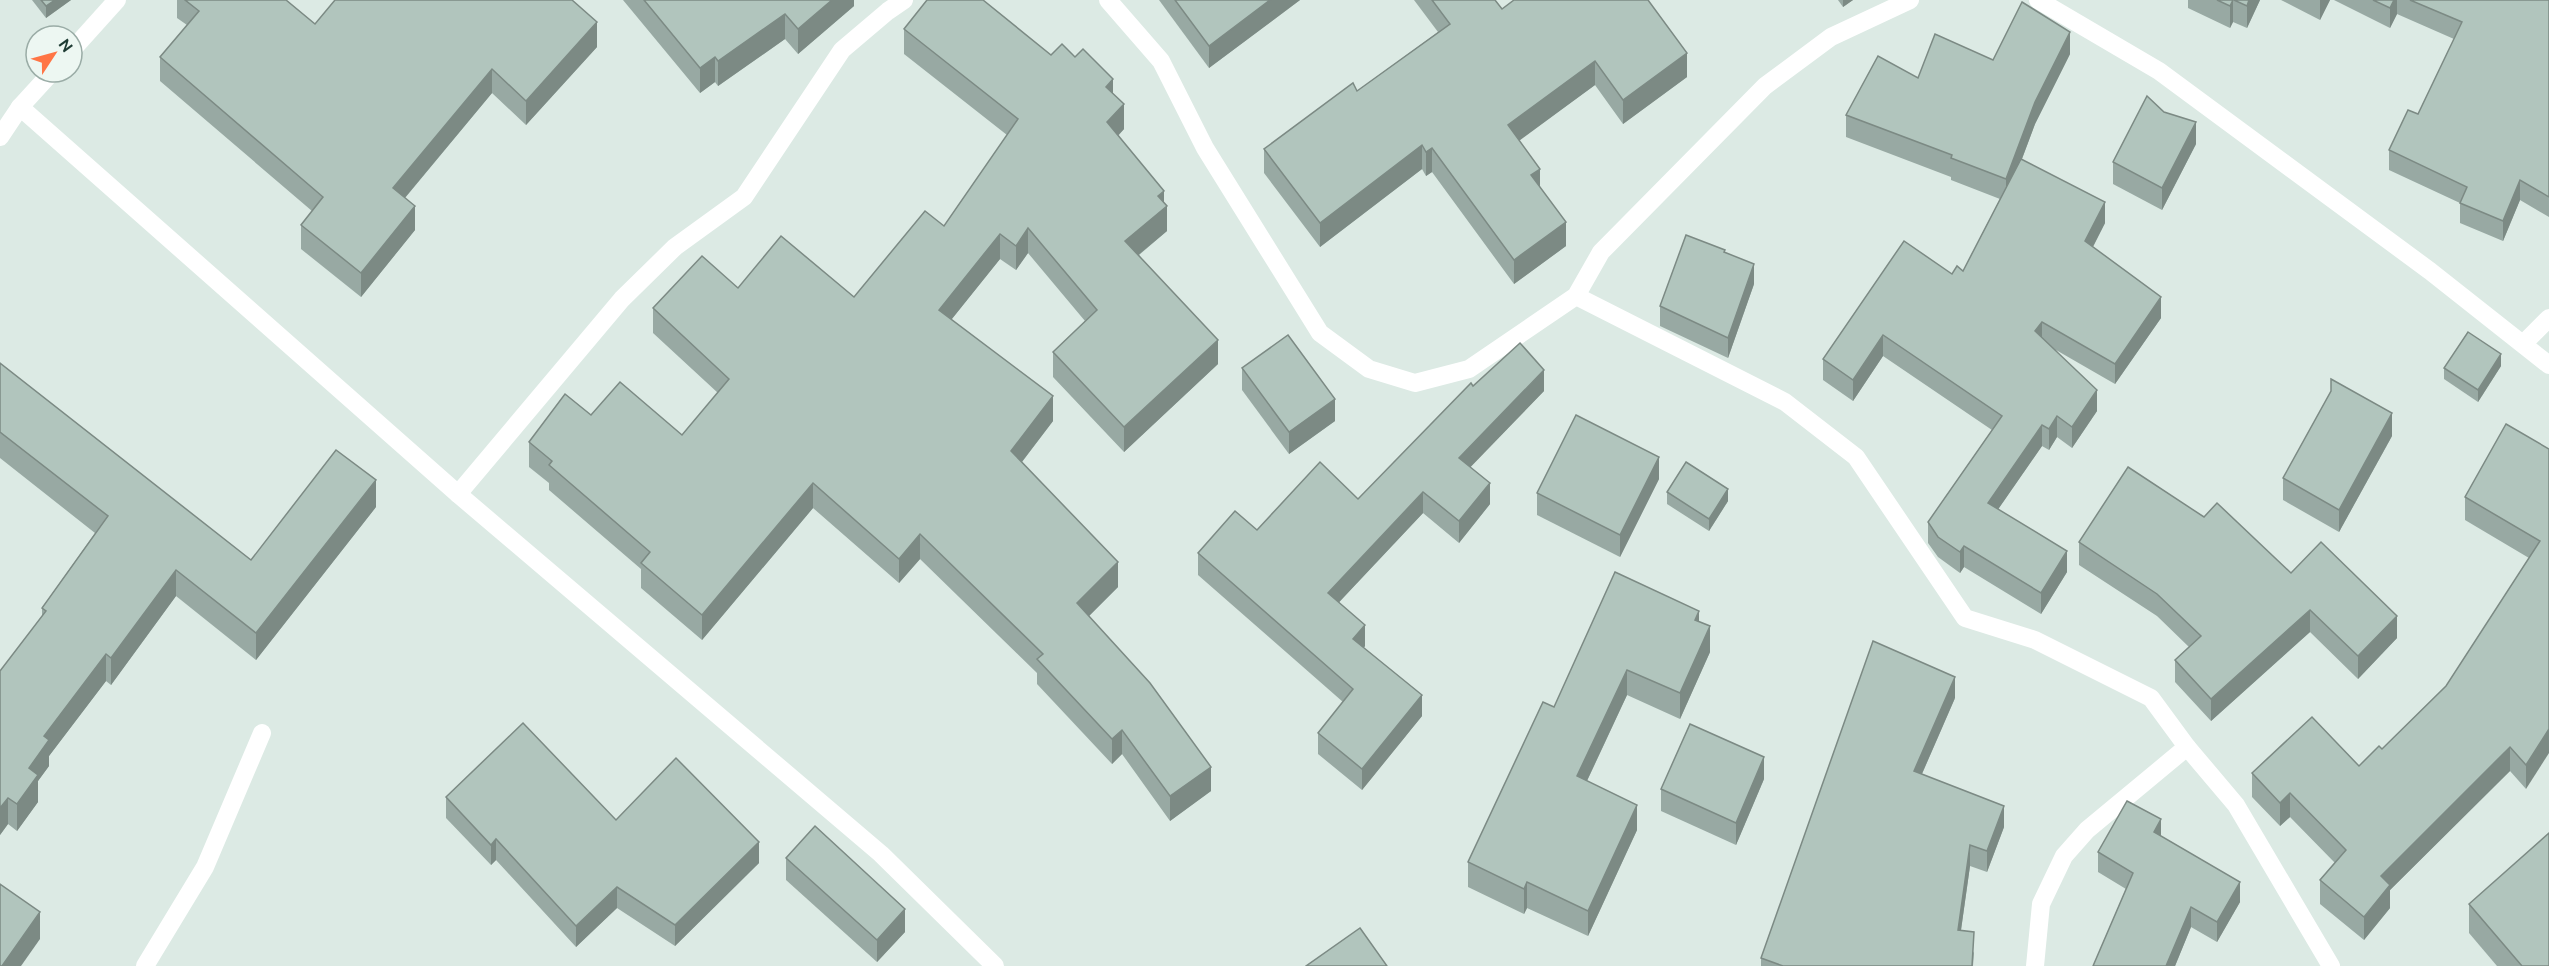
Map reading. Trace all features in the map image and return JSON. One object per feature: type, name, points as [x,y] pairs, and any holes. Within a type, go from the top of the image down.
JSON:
[{"type":"street","points":[[84,37],[117,0]]},
{"type":"street","points":[[458,494],[622,299],[675,247],[744,197],[842,50],[904,0]]},
{"type":"street","points":[[1108,0],[1161,61],[1205,148],[1320,333],[1369,369],[1415,383],[1468,369],[1576,296],[1601,252],[1765,86],[1831,37],[1910,0]]},
{"type":"street","points":[[2038,0],[2159,71],[2430,271],[2549,365]]},
{"type":"street","points":[[0,137],[20,107],[41,84]]},
{"type":"street","points":[[20,107],[458,494],[881,854],[995,966]]},
{"type":"street","points":[[1576,296],[1785,402],[1856,457],[1965,618],[2036,640],[2151,698],[2187,747],[2236,805],[2331,966]]},
{"type":"street","points":[[2523,344],[2549,318]]},
{"type":"street","points":[[145,966],[205,867],[262,733]]},
{"type":"street","points":[[2035,966],[2041,904],[2064,856],[2087,830],[2187,747]]},
{"type":"building","points":[[41,0],[55,0],[46,6]]},
{"type":"building","points":[[185,0],[286,0],[315,24],[335,0],[572,0],[597,22],[526,101],[492,69],[393,188],[415,206],[361,273],[301,225],[323,197],[160,57],[199,11]]},
{"type":"building","points":[[644,0],[832,0],[798,29],[785,14],[718,61],[715,57],[700,68]]},
{"type":"building","points":[[927,0],[983,0],[1051,55],[1062,44],[1075,57],[1083,49],[1113,79],[1106,87],[1124,104],[1107,122],[1164,191],[1158,196],[1167,206],[1125,241],[1218,340],[1124,427],[1053,352],[1097,310],[1028,228],[1016,246],[1000,234],[939,310],[1053,396],[1011,451],[1118,562],[1077,603],[1150,683],[1211,767],[1170,796],[1122,730],[1112,739],[1037,659],[1043,654],[920,534],[899,559],[813,483],[702,615],[641,563],[650,552],[549,465],[552,461],[529,442],[565,394],[591,415],[620,382],[682,435],[729,379],[653,308],[702,256],[738,288],[781,236],[854,297],[925,211],[944,226],[1018,119],[904,29]]},
{"type":"building","points":[[1175,0],[1270,0],[1209,46]]},
{"type":"building","points":[[1432,0],[1495,0],[1502,9],[1514,0],[1648,0],[1687,53],[1623,100],[1595,61],[1508,125],[1540,169],[1531,175],[1566,222],[1514,260],[1432,148],[1426,152],[1422,145],[1320,223],[1264,149],[1353,83],[1357,91],[1450,24]]},
{"type":"building","points":[[2217,0],[2233,0],[2230,6]]},
{"type":"building","points":[[2234,0],[2249,0],[2247,6]]},
{"type":"building","points":[[2373,0],[2394,0],[2390,8]]},
{"type":"building","points":[[2410,0],[2549,0],[2549,197],[2520,180],[2503,221],[2460,203],[2467,187],[2389,150],[2408,110],[2418,114],[2462,22]]},
{"type":"building","points":[[2022,2],[2070,32],[2035,102],[2006,179],[1951,158],[1952,155],[1846,115],[1878,56],[1918,78],[1935,34],[1993,60]]},
{"type":"building","points":[[2147,96],[2164,112],[2196,122],[2162,188],[2113,162]]},
{"type":"building","points":[[2021,159],[2105,202],[2085,241],[2161,297],[2115,364],[2042,322],[2035,331],[2097,390],[2072,427],[2057,416],[2049,429],[2042,425],[1988,503],[2067,551],[2041,593],[1964,546],[1960,552],[1938,537],[1928,522],[2002,416],[1883,335],[1853,380],[1823,359],[1904,241],[1952,274],[1957,266],[1963,271]]},
{"type":"building","points":[[1686,235],[1754,264],[1728,338],[1660,306]]},
{"type":"building","points":[[2468,332],[2501,354],[2478,390],[2444,368]]},
{"type":"building","points":[[1288,335],[1335,399],[1289,432],[1242,368]]},
{"type":"building","points":[[1520,343],[1544,370],[1459,458],[1490,483],[1459,521],[1423,492],[1328,593],[1365,625],[1353,639],[1422,695],[1362,769],[1318,733],[1353,689],[1198,553],[1235,511],[1257,530],[1320,462],[1358,499],[1471,383],[1473,386]]},
{"type":"building","points":[[0,363],[251,560],[336,450],[376,480],[256,633],[176,570],[111,658],[106,654],[44,736],[49,740],[29,768],[38,775],[17,804],[8,798],[0,808],[0,671],[46,611],[42,608],[108,516],[0,432]]},
{"type":"building","points":[[2331,379],[2392,413],[2339,510],[2283,478],[2331,391]]},
{"type":"building","points":[[1576,415],[1659,457],[1620,535],[1537,493]]},
{"type":"building","points":[[2506,424],[2549,449],[2549,729],[2526,765],[2510,747],[2381,876],[2390,885],[2364,917],[2320,880],[2346,850],[2290,793],[2280,803],[2252,773],[2312,717],[2359,766],[2379,746],[2382,749],[2446,686],[2540,541],[2465,497]]},
{"type":"building","points":[[1686,462],[1728,489],[1709,519],[1667,492]]},
{"type":"building","points":[[2128,467],[2204,517],[2217,503],[2291,573],[2321,542],[2397,616],[2358,656],[2310,610],[2211,699],[2175,660],[2201,636],[2157,594],[2079,542]]},
{"type":"building","points":[[1615,572],[1699,611],[1695,620],[1710,626],[1680,693],[1627,670],[1577,776],[1637,805],[1588,911],[1527,882],[1524,889],[1468,862],[1543,702],[1554,707]]},
{"type":"building","points":[[1873,641],[1955,677],[1914,771],[2004,806],[1987,851],[1970,845],[1958,930],[1974,932],[1972,966],[1783,966],[1761,958]]},
{"type":"building","points":[[523,723],[616,820],[676,758],[759,842],[675,925],[617,887],[576,926],[496,839],[491,845],[446,797]]},
{"type":"building","points":[[1690,724],[1764,757],[1736,823],[1661,789]]},
{"type":"building","points":[[2127,801],[2161,819],[2154,832],[2240,882],[2217,922],[2191,907],[2166,966],[2093,966],[2133,873],[2098,852]]},
{"type":"building","points":[[815,826],[905,909],[877,940],[786,858]]},
{"type":"building","points":[[2549,833],[2549,966],[2522,966],[2469,904]]},
{"type":"building","points":[[0,884],[40,912],[2,966],[0,966]]},
{"type":"building","points":[[1360,928],[1387,966],[1306,966]]}]
